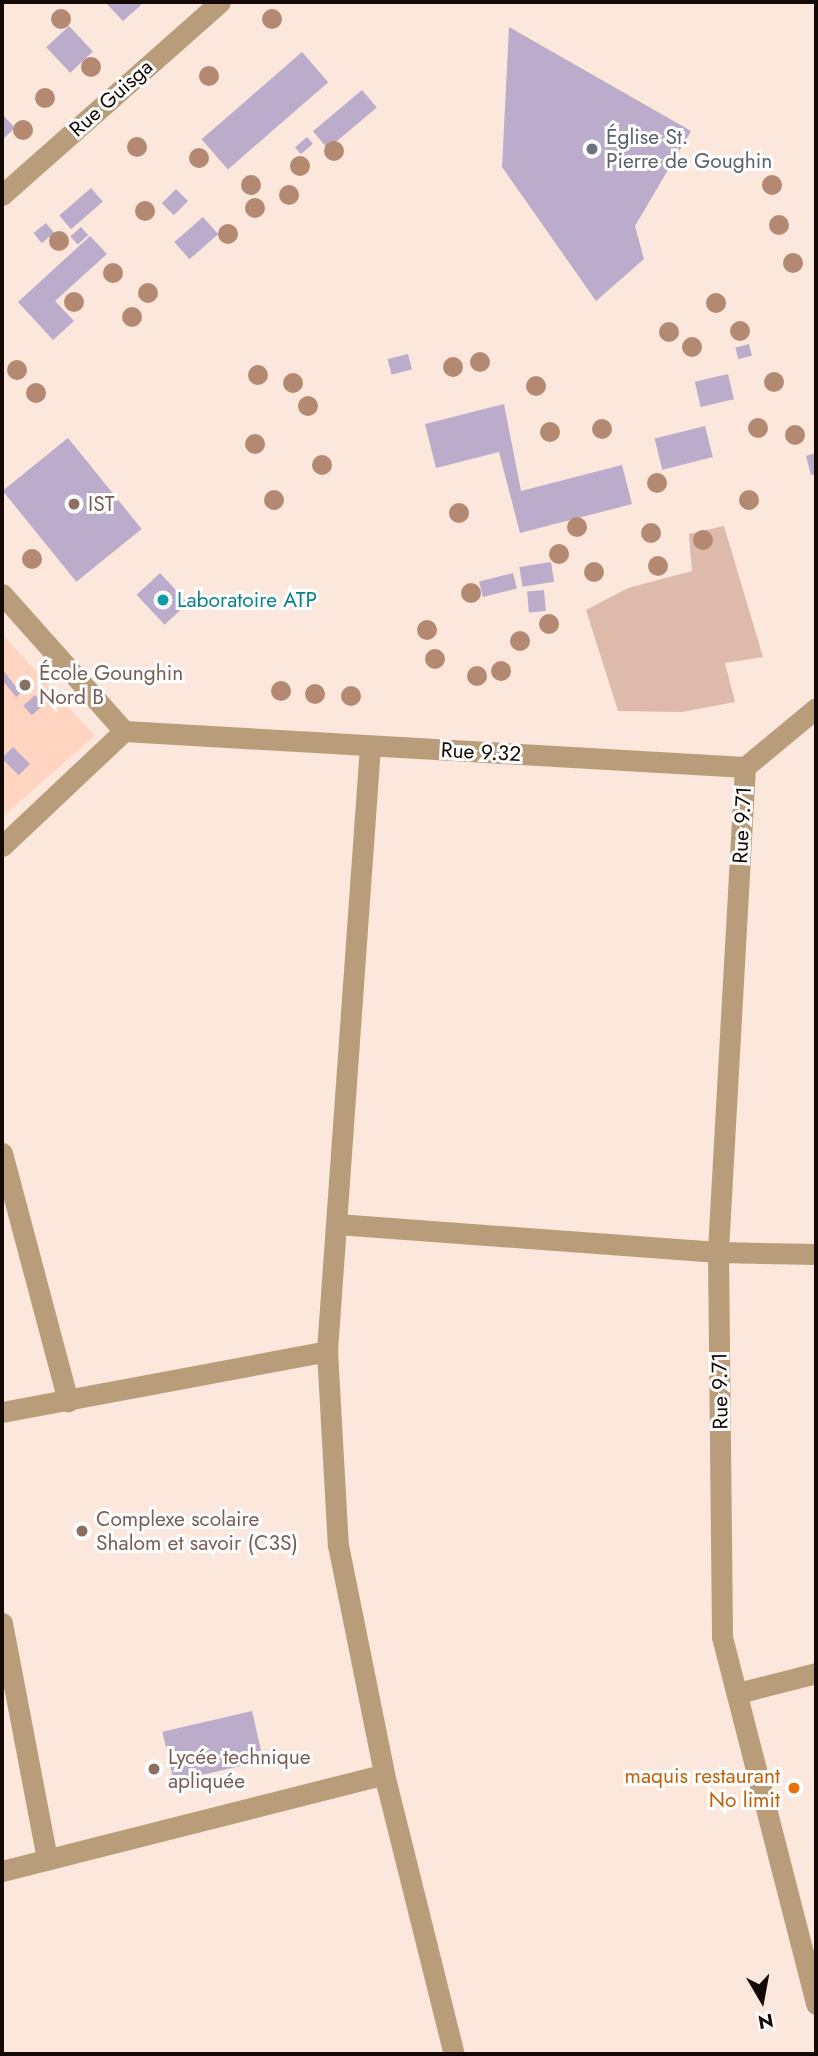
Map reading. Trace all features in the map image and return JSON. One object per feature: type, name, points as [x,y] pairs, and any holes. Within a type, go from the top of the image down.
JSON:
[{"type":"street","name":"Rue Guisga","points":[[2,195],[220,2]]},
{"type":"street","points":[[2,594],[124,731],[2,846]]},
{"type":"street","points":[[745,767],[816,708]]},
{"type":"street","name":"Rue 9.32","points":[[124,731],[745,767]]},
{"type":"street","points":[[370,746],[327,1351],[338,1545],[384,1774],[454,2054]]},
{"type":"street","name":"Rue 9.71","points":[[745,767],[718,1252],[722,1637],[816,2004]]},
{"type":"street","points":[[2,1153],[68,1401]]},
{"type":"street","points":[[337,1224],[718,1252],[816,1254]]},
{"type":"street","points":[[2,1412],[327,1351]]},
{"type":"street","points":[[2,1623],[47,1860]]},
{"type":"street","points":[[738,1693],[816,1673]]},
{"type":"street","points":[[2,1871],[384,1774]]},
{"type":"shaded area","points":[[724,526],[763,657],[725,663],[735,702],[682,712],[618,711],[586,610],[628,588],[692,571],[689,534]]},
{"type":"shaded area","name":"École Gounghin Nord B","points":[[2,634],[95,736],[2,817]]},
{"type":"building","points":[[138,2],[141,5],[123,21],[107,4]]},
{"type":"building","points":[[69,26],[93,52],[70,73],[46,47]]},
{"type":"building","name":"Église St. Pierre de Goughin","points":[[509,27],[691,131],[635,226],[644,259],[596,301],[502,167]]},
{"type":"building","points":[[302,52],[328,82],[228,169],[202,139]]},
{"type":"building","points":[[362,90],[377,108],[328,149],[313,131]]},
{"type":"building","points":[[2,114],[15,128],[2,140]]},
{"type":"building","points":[[307,137],[313,144],[301,154],[295,147]]},
{"type":"building","points":[[91,188],[103,202],[71,229],[59,216]]},
{"type":"building","points":[[176,189],[188,201],[174,215],[162,203]]},
{"type":"building","points":[[203,217],[218,234],[189,259],[174,242]]},
{"type":"building","points":[[46,223],[54,233],[42,243],[34,233]]},
{"type":"building","points":[[81,227],[88,235],[78,244],[70,236]]},
{"type":"building","points":[[90,236],[107,254],[55,301],[74,321],[53,340],[18,302]]},
{"type":"building","points":[[749,344],[752,356],[738,359],[735,347]]},
{"type":"building","points":[[408,354],[412,370],[391,375],[388,359]]},
{"type":"building","points":[[728,374],[734,399],[701,407],[695,382]]},
{"type":"building","points":[[504,404],[521,491],[622,465],[632,504],[520,533],[499,452],[436,468],[425,424]]},
{"type":"building","points":[[705,426],[713,457],[662,470],[655,439]]},
{"type":"building","points":[[68,438],[142,529],[76,582],[3,491]]},
{"type":"building","points":[[816,453],[816,474],[811,475],[806,456]]},
{"type":"building","points":[[551,562],[554,582],[523,587],[519,567]]},
{"type":"building","name":"Laboratoire ATP","points":[[160,573],[188,603],[165,625],[137,595]]},
{"type":"building","points":[[513,573],[517,589],[483,597],[479,581]]},
{"type":"building","points":[[544,590],[546,611],[529,612],[527,591]]},
{"type":"building","points":[[2,669],[21,693],[16,697],[2,680]]},
{"type":"building","points":[[35,695],[44,705],[32,715],[23,706]]},
{"type":"building","points":[[13,747],[30,764],[19,775],[2,759]]},
{"type":"building","points":[[252,1711],[263,1761],[174,1781],[162,1732]]},
{"type":"place","name":"Église St. Pierre de Goughin","points":[[592,149]]},
{"type":"place","name":"IST","points":[[74,504]]},
{"type":"place","name":"Laboratoire ATP","points":[[163,600]]},
{"type":"place","name":"École Gounghin Nord B","points":[[25,685]]},
{"type":"place","name":"Complexe scolaire Shalom et savoir (C3S)","points":[[82,1531]]},
{"type":"place","name":"Lycée technique apliquée","points":[[154,1769]]},
{"type":"place","name":"maquis restaurant No limit","points":[[794,1788]]}]
